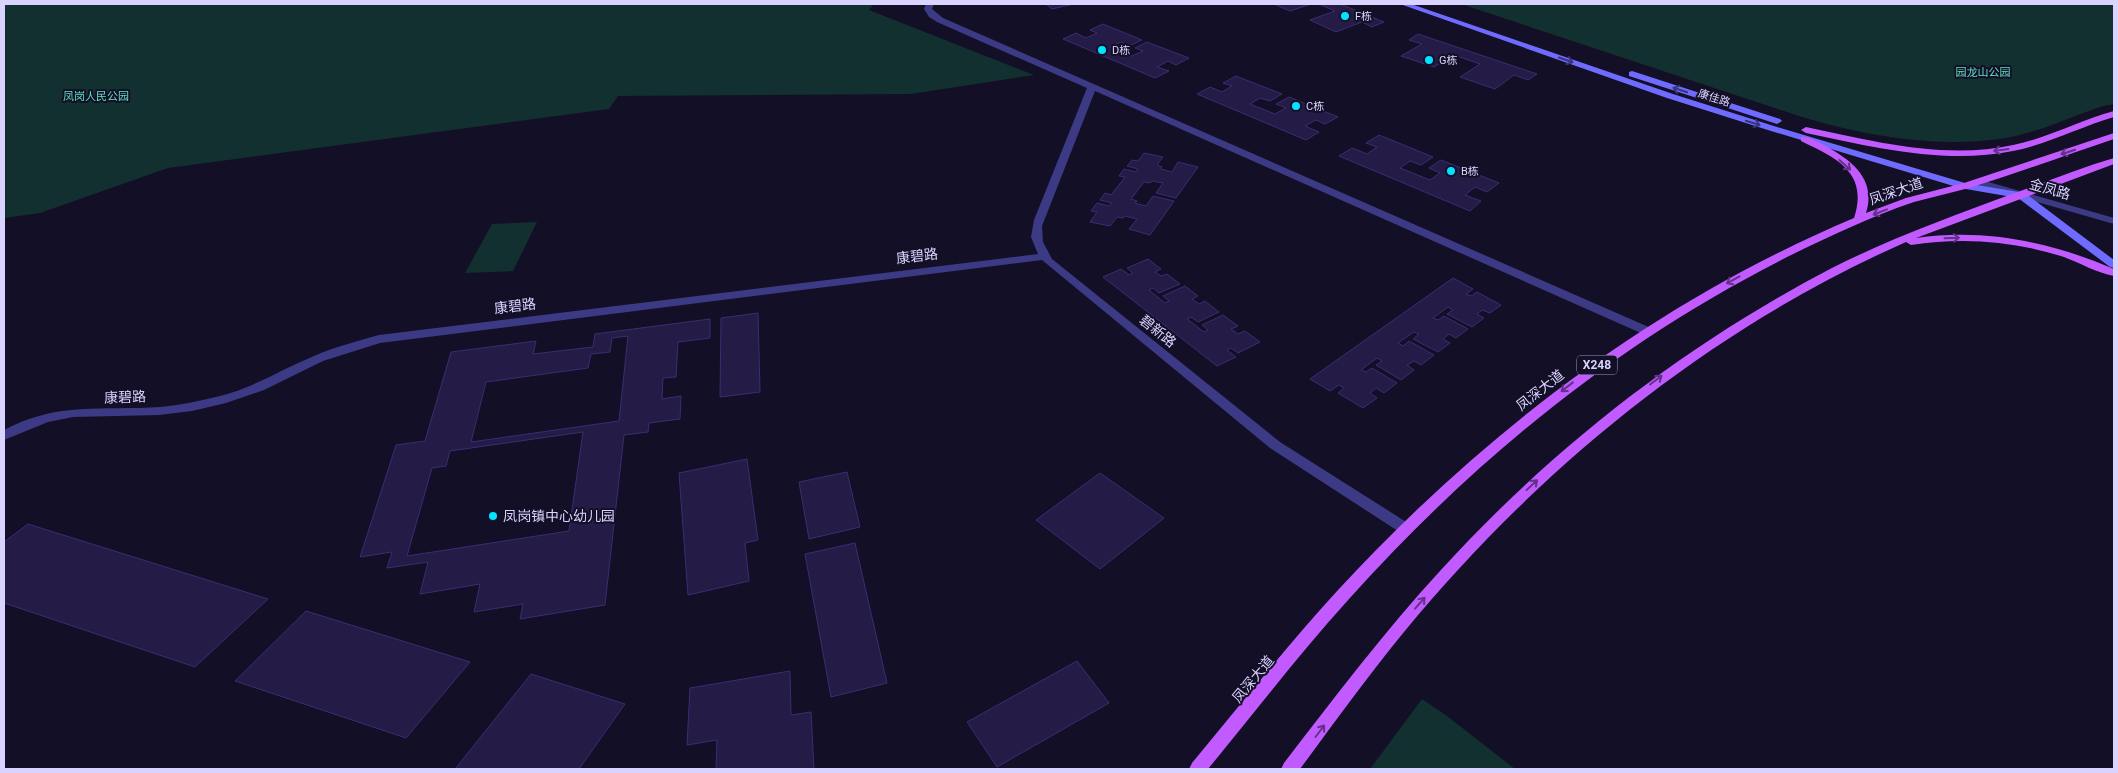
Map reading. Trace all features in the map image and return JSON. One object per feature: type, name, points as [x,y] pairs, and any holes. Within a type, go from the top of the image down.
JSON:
[{"type":"main road","points":[[1805,134],[1900,148],[1989,152],[2021,146],[2114,114]]},
{"type":"main road","points":[[1805,134],[1841,160],[1860,180],[1865,194],[1859,220]]},
{"type":"main road","name":"凤深大道","points":[[1198,769],[1343,596],[1406,529],[1466,471],[1524,421],[1580,377],[1647,331],[1742,274],[1796,248],[1859,220],[1902,204],[1978,182],[2114,136]]},
{"type":"main road","points":[[1290,769],[1397,629],[1458,560],[1516,500],[1572,448],[1641,392],[1732,328],[1785,297],[1886,247],[2114,161]]},
{"type":"main road","points":[[1886,247],[1919,240],[1947,238],[1999,240],[2032,245],[2066,254],[2114,273]]},
{"type":"street","points":[[930,4],[928,9],[932,15],[940,20],[1647,331]]},
{"type":"street","name":"康佳路","points":[[1404,4],[1678,99],[1978,182]]},
{"type":"street","name":"康佳路","points":[[1427,4],[1805,134],[1964,186],[2021,195]]},
{"type":"street","name":"碧新路","points":[[1092,87],[1037,225],[1036,240],[1048,262],[1275,445],[1406,529]]},
{"type":"street","name":"金凤路","points":[[1978,182],[2114,221]]},
{"type":"street","points":[[2021,195],[2114,265]]},
{"type":"street","name":"康碧路","points":[[4,436],[46,418],[72,413],[158,411],[192,407],[226,399],[260,386],[319,358],[379,339],[1044,256]]},
{"type":"green space","name":"凤岗人民公园","points":[[4,4],[874,4],[869,10],[1034,75],[911,94],[618,96],[609,109],[168,168],[40,213],[4,218]]},
{"type":"green space","name":"园龙山公园","points":[[1461,4],[2114,4],[2114,104],[2103,106],[2020,135],[1994,140],[1939,142],[1882,136],[1802,117]]},
{"type":"green space","points":[[537,222],[513,271],[465,273],[492,224]]},
{"type":"green space","points":[[1422,699],[1447,716],[1515,769],[1370,769]]},
{"type":"building","points":[[1046,4],[1074,4],[1052,9]]},
{"type":"building","points":[[1274,4],[1311,4],[1290,11]]},
{"type":"building","name":"F栋","points":[[1319,4],[1340,4],[1384,22],[1372,27],[1362,22],[1336,32],[1310,20],[1335,11]]},
{"type":"building","name":"D栋","points":[[1103,24],[1142,40],[1129,46],[1121,42],[1110,47],[1132,56],[1143,51],[1135,48],[1147,42],[1189,58],[1176,65],[1168,61],[1157,67],[1169,71],[1155,78],[1063,39],[1076,33],[1086,38],[1097,33],[1090,30]]},
{"type":"building","name":"G栋","points":[[1418,34],[1537,74],[1528,80],[1514,75],[1495,89],[1460,77],[1480,64],[1454,55],[1434,67],[1401,56],[1422,44],[1409,40]]},
{"type":"building","name":"C栋","points":[[1236,76],[1282,94],[1270,101],[1260,98],[1250,104],[1275,114],[1286,108],[1276,104],[1289,97],[1338,117],[1325,124],[1316,120],[1305,126],[1319,132],[1306,140],[1197,94],[1210,87],[1222,92],[1232,86],[1223,83]]},
{"type":"building","name":"B栋","points":[[1379,135],[1433,157],[1421,165],[1410,161],[1400,168],[1430,180],[1440,173],[1429,168],[1441,160],[1499,183],[1487,192],[1475,187],[1465,195],[1481,201],[1470,211],[1339,156],[1352,148],[1367,154],[1377,147],[1366,143]]},
{"type":"building","points":[[1144,153],[1163,157],[1157,165],[1162,167],[1161,169],[1172,172],[1178,162],[1198,167],[1176,198],[1156,193],[1163,183],[1152,181],[1150,183],[1144,182],[1131,199],[1137,201],[1135,203],[1146,206],[1153,196],[1174,201],[1150,235],[1129,229],[1137,219],[1125,216],[1123,218],[1117,217],[1110,226],[1090,222],[1097,212],[1091,211],[1097,203],[1109,206],[1112,203],[1100,200],[1105,193],[1111,195],[1125,177],[1119,176],[1124,169],[1136,172],[1138,169],[1127,166],[1132,160],[1138,161]]},
{"type":"building","points":[[1148,259],[1161,269],[1155,272],[1161,276],[1167,274],[1180,284],[1159,293],[1153,288],[1149,290],[1165,303],[1169,301],[1163,296],[1185,286],[1198,296],[1192,299],[1199,304],[1205,301],[1219,312],[1198,322],[1191,317],[1187,319],[1204,332],[1208,330],[1202,325],[1223,315],[1238,326],[1231,329],[1238,334],[1245,331],[1260,342],[1238,353],[1231,348],[1227,350],[1236,357],[1217,366],[1103,277],[1121,269],[1129,275],[1133,273],[1127,268]]},
{"type":"building","points":[[1453,278],[1473,289],[1466,294],[1471,296],[1477,292],[1501,305],[1490,313],[1482,310],[1477,314],[1484,318],[1472,327],[1447,314],[1453,310],[1448,307],[1433,318],[1438,320],[1444,316],[1468,329],[1456,338],[1449,334],[1443,339],[1450,343],[1438,352],[1413,339],[1419,334],[1414,332],[1398,343],[1403,346],[1409,341],[1434,355],[1421,365],[1414,361],[1407,365],[1414,370],[1401,380],[1376,365],[1382,361],[1377,358],[1361,370],[1366,372],[1372,368],[1397,383],[1384,393],[1376,388],[1370,393],[1377,398],[1363,408],[1338,393],[1344,388],[1339,385],[1330,391],[1310,379]]},
{"type":"building","points":[[758,313],[760,392],[720,397],[721,318]]},
{"type":"building","points":[[710,319],[710,338],[678,342],[676,377],[663,378],[662,399],[681,396],[680,419],[649,423],[648,432],[624,435],[605,605],[520,619],[523,604],[474,612],[480,584],[420,594],[428,562],[387,568],[392,552],[360,557],[396,445],[425,441],[451,352],[536,341],[533,354],[593,347],[595,334]],"holes":[[[628,336],[619,421],[471,442],[486,382],[588,368],[591,354],[610,352],[612,338]],[[583,432],[569,531],[407,556],[432,468],[446,466],[450,451]]]},
{"type":"building","points":[[747,459],[758,540],[745,543],[749,581],[688,595],[679,473]]},
{"type":"building","points":[[847,472],[860,527],[809,539],[799,482]]},
{"type":"building","points":[[1100,473],[1164,518],[1100,569],[1036,520]]},
{"type":"building","points":[[28,524],[268,599],[195,667],[4,603],[4,542]]},
{"type":"building","points":[[855,543],[887,683],[831,697],[805,554]]},
{"type":"building","points":[[306,611],[470,662],[406,738],[235,681]]},
{"type":"building","points":[[1077,661],[1109,703],[997,767],[967,722]]},
{"type":"building","points":[[790,671],[791,715],[811,712],[814,769],[716,769],[717,740],[687,745],[690,688]]},
{"type":"building","points":[[531,674],[625,704],[579,769],[455,769]]},
{"type":"place","name":"F栋","points":[[1345,16]]},
{"type":"place","name":"D栋","points":[[1102,50]]},
{"type":"place","name":"G栋","points":[[1429,60]]},
{"type":"place","name":"C栋","points":[[1296,106]]},
{"type":"place","name":"B栋","points":[[1451,171]]},
{"type":"place","name":"凤岗镇中心幼儿园","points":[[493,516]]}]
